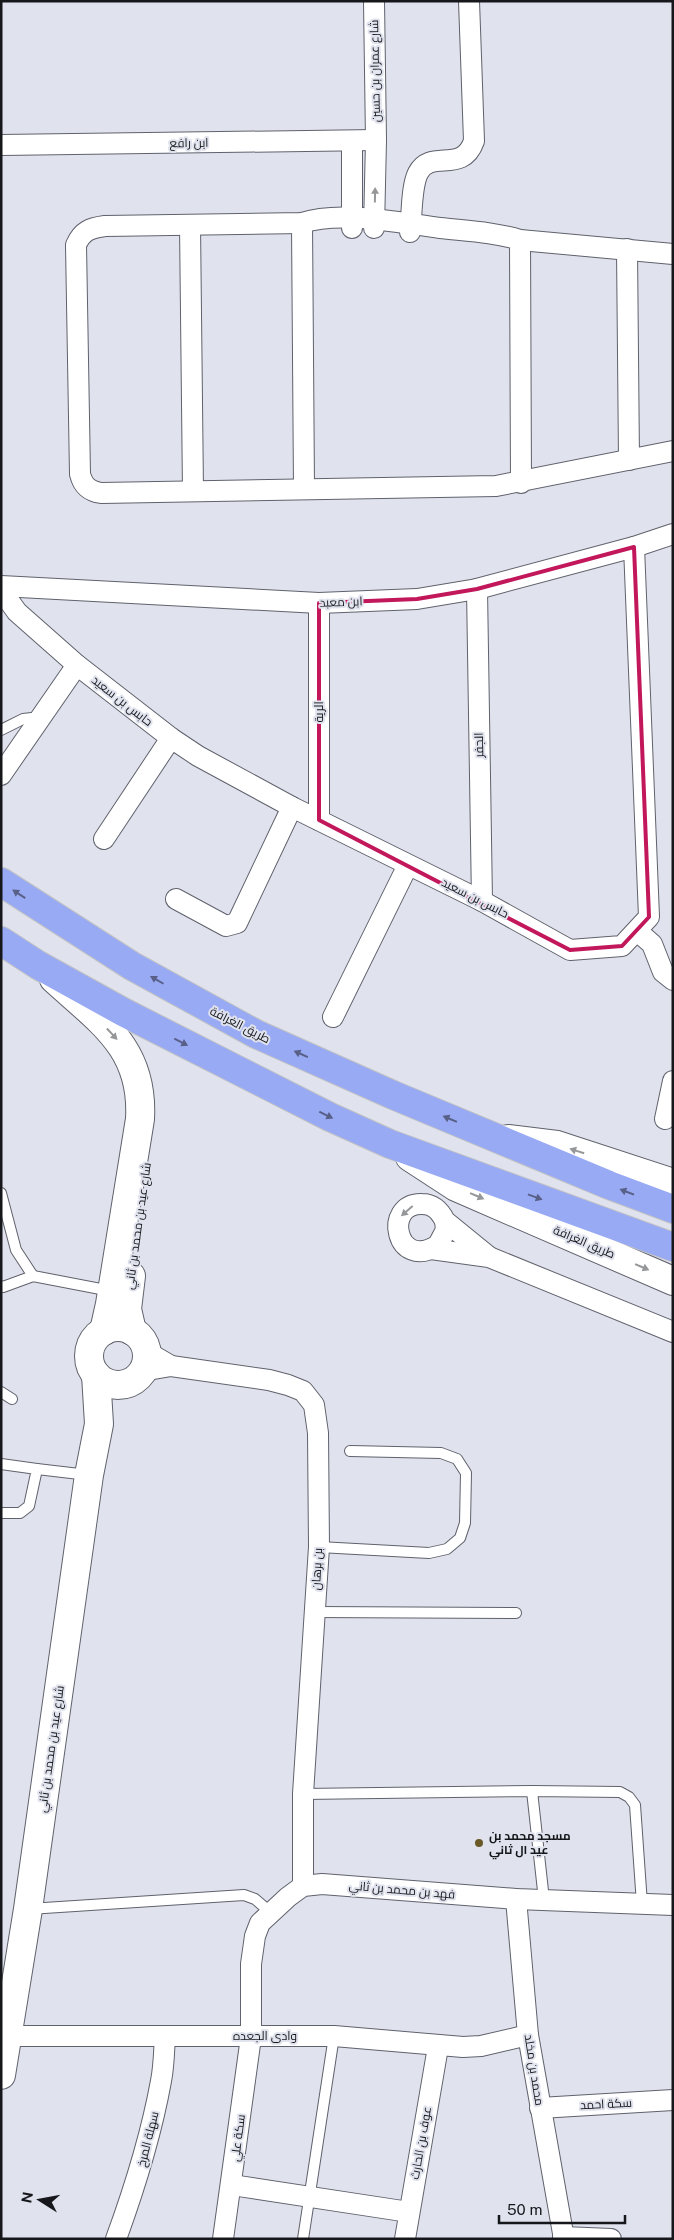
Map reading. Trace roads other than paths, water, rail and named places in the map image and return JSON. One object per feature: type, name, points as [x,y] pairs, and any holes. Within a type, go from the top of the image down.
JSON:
[{"type":"highway","name":"طريق الغرافة","points":[[1,882],[132,966],[256,1034],[495,1138],[673,1209]]},
{"type":"highway","name":"طريق الغرافة","points":[[1,940],[38,965],[166,1034],[330,1117],[390,1144],[673,1247]]},
{"type":"street","name":"شارع عمران بن حسين","points":[[374,1],[375,224]]},
{"type":"street","points":[[411,228],[414,187],[418,172],[429,163],[457,160],[465,156],[471,149],[474,141],[469,1]]},
{"type":"street","name":"ابن رافع","points":[[1,145],[376,140]]},
{"type":"street","points":[[352,141],[352,223]]},
{"type":"street","points":[[302,223],[304,489]]},
{"type":"street","points":[[673,254],[520,240],[486,242],[411,228],[352,223],[327,229],[302,223],[96,227],[87,230],[80,236],[76,245],[80,474],[82,482],[87,488],[101,494],[484,487],[521,483],[673,451]]},
{"type":"street","points":[[190,225],[193,491]]},
{"type":"street","points":[[520,240],[521,483]]},
{"type":"street","points":[[627,249],[629,460]]},
{"type":"street","name":"ابن معبد","points":[[1,588],[319,603],[417,600],[477,588],[634,547],[673,534]]},
{"type":"street","name":"حابس بن سعيد","points":[[1,588],[17,612],[77,666],[171,738],[198,756],[292,807],[408,866],[482,900],[570,950],[622,946],[648,917],[634,547]]},
{"type":"street","name":"الجفر","points":[[477,588],[482,900]]},
{"type":"street","name":"الرية","points":[[319,603],[319,820]]},
{"type":"street","points":[[1,775],[77,666]]},
{"type":"street","points":[[104,838],[171,738]]},
{"type":"street","points":[[176,899],[226,926],[236,923],[292,807]]},
{"type":"street","points":[[333,1017],[408,866]]},
{"type":"street","points":[[636,931],[652,944],[663,972],[673,980]]},
{"type":"street","name":"شارع عيد بن محمد بن ثاني","points":[[38,965],[102,1023],[125,1049],[132,1064],[141,1100],[112,1291],[104,1331]]},
{"type":"street","points":[[665,1119],[673,1081]]},
{"type":"street","name":"شارع عيد بن محمد بن ثاني","points":[[99,1424],[136,1360],[128,1318],[127,1299],[150,1139],[145,1134],[141,1134],[136,1140]]},
{"type":"street","name":"طريق الغرافة","points":[[495,1138],[557,1145],[673,1183]]},
{"type":"street","name":"طريق الغرافة","points":[[390,1144],[456,1187],[673,1280]]},
{"type":"street","points":[[431,1249],[443,1238],[446,1230],[445,1221],[441,1213],[435,1207],[427,1204],[409,1207],[398,1221],[398,1230],[400,1238],[406,1246],[414,1250],[431,1249],[489,1257],[673,1332]]},
{"type":"street","points":[[445,1221],[489,1257]]},
{"type":"street","points":[[121,1327],[136,1360],[108,1383],[96,1374],[92,1367],[90,1351],[97,1336],[104,1331],[121,1327]]},
{"type":"street","name":"بن برهان","points":[[136,1360],[268,1380],[288,1385],[303,1391],[314,1405],[318,1433],[319,1547],[303,1794],[303,1886]]},
{"type":"street","name":"شارع عيد بن محمد بن ثاني","points":[[1,2075],[5,2036],[28,1909],[89,1475],[99,1424],[96,1374]]},
{"type":"street","name":"فهد بن محمد بن ثاني","points":[[303,1886],[322,1884],[516,1899],[673,1905]]},
{"type":"street","points":[[251,2037],[253,1944],[260,1923],[270,1912],[303,1886]]},
{"type":"street","name":"محمد بن مخلد","points":[[516,1899],[528,2035],[563,2238]]},
{"type":"street","name":"وادى الجعده","points":[[5,2036],[334,2036],[438,2047],[481,2046],[528,2035]]},
{"type":"street","name":"سهلة المرخ","points":[[116,2239],[138,2177],[151,2132],[162,2079],[165,2036]]},
{"type":"street","name":"سكة علي","points":[[223,2239],[232,2185],[251,2037]]},
{"type":"street","name":"عوف بن الحارث","points":[[405,2239],[438,2047]]},
{"type":"street","name":"سكة احمد","points":[[540,2108],[673,2100]]},
{"type":"street","points":[[232,2185],[409,2212]]},
{"type":"street","points":[[563,2238],[611,2239]]},
{"type":"lane","points":[[1,730],[23,719],[41,717]]},
{"type":"lane","points":[[1,1193],[16,1250],[33,1276]]},
{"type":"lane","points":[[1,1286],[3,1287],[33,1276],[112,1291]]},
{"type":"lane","points":[[1,1392],[12,1399]]},
{"type":"lane","points":[[319,1547],[429,1553],[447,1548],[460,1538],[465,1524],[466,1473],[458,1459],[441,1453],[350,1451]]},
{"type":"lane","points":[[1,1464],[89,1475]]},
{"type":"lane","points":[[1,1513],[20,1513],[29,1506],[36,1469]]},
{"type":"lane","points":[[315,1612],[516,1613]]},
{"type":"lane","points":[[303,1794],[532,1791],[620,1792],[629,1797],[634,1805],[636,1815],[642,1904]]},
{"type":"lane","points":[[532,1791],[544,1900]]},
{"type":"lane","points":[[28,1909],[238,1895],[255,1898],[270,1912]]},
{"type":"lane","points":[[302,2239],[334,2036]]},
{"type":"place","name":"مسجد محمد بن عيد ال ثاني","points":[[479,1843]]}]
